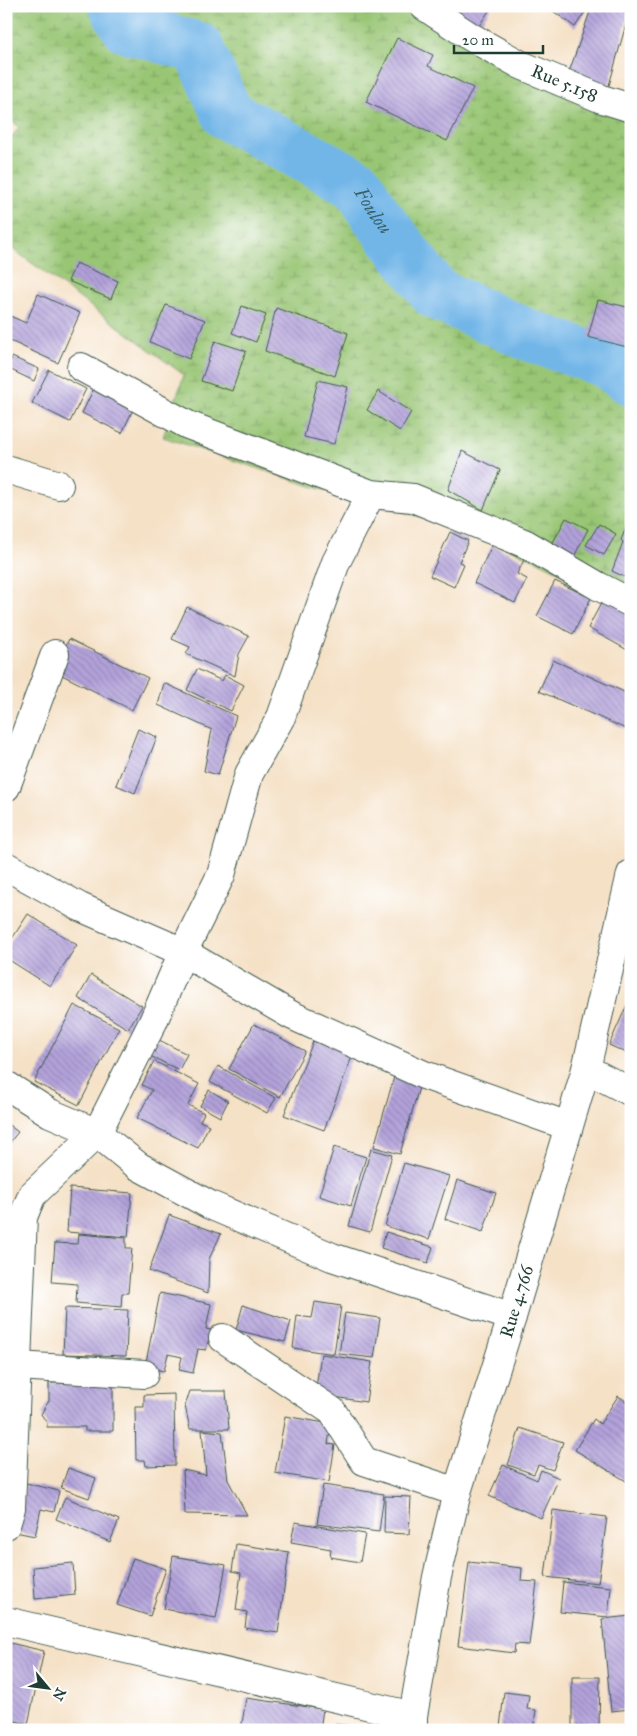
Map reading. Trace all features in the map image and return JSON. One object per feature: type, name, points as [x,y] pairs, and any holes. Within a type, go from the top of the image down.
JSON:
[{"type":"street","name":"Rue 5.158","points":[[424,6],[471,37],[522,65],[602,99],[631,108]]},
{"type":"street","points":[[81,367],[188,425],[371,494],[413,498],[526,544],[631,603]]},
{"type":"street","points":[[6,469],[59,485]]},
{"type":"street","points":[[6,1525],[11,1508],[23,1217],[32,1194],[97,1133],[153,1022],[183,952],[221,875],[249,774],[281,717],[336,562],[371,494]]},
{"type":"street","points":[[6,786],[55,654]]},
{"type":"street","points":[[6,866],[80,907],[183,952],[291,1014],[415,1072],[568,1126]]},
{"type":"street","name":"Rue 4.766","points":[[413,1723],[437,1577],[457,1492],[512,1317],[586,1069],[624,931],[631,874]]},
{"type":"street","points":[[586,1069],[631,1092]]},
{"type":"street","points":[[6,1085],[50,1113],[97,1133],[138,1166],[210,1205],[332,1257],[512,1317]]},
{"type":"street","points":[[223,1338],[332,1411],[364,1461],[457,1492]]},
{"type":"street","points":[[18,1366],[144,1374]]},
{"type":"street","points":[[6,1621],[413,1723]]},
{"type":"green space","points":[[6,6],[424,6],[631,108],[631,606],[534,559],[446,524],[317,488],[163,437],[184,375],[6,244],[6,146],[19,127],[6,116]]},
{"type":"building","points":[[449,6],[492,6],[479,26]]},
{"type":"building","points":[[546,6],[589,6],[575,27]]},
{"type":"building","points":[[592,6],[631,6],[608,89],[567,78]]},
{"type":"building","points":[[397,38],[433,55],[428,66],[473,88],[447,141],[366,102]]},
{"type":"building","points":[[76,263],[118,281],[111,299],[68,281]]},
{"type":"building","points":[[38,294],[80,313],[58,363],[6,339],[6,325],[10,316],[26,323]]},
{"type":"building","points":[[598,300],[631,308],[631,348],[588,337]]},
{"type":"building","points":[[166,305],[205,320],[189,359],[150,342]]},
{"type":"building","points":[[242,306],[266,315],[256,342],[232,333]]},
{"type":"building","points":[[276,308],[348,333],[335,376],[265,351]]},
{"type":"building","points":[[215,341],[246,351],[232,391],[201,381]]},
{"type":"building","points":[[12,357],[39,369],[34,381],[7,368]]},
{"type":"building","points":[[49,370],[86,389],[70,422],[32,403]]},
{"type":"building","points":[[318,380],[348,387],[334,444],[304,437]]},
{"type":"building","points":[[97,382],[137,401],[122,433],[82,413]]},
{"type":"building","points":[[378,391],[411,412],[400,431],[367,410]]},
{"type":"building","points":[[462,451],[500,470],[483,510],[448,490]]},
{"type":"building","points":[[566,518],[588,529],[573,559],[550,548]]},
{"type":"building","points":[[629,520],[631,521],[631,580],[612,571]]},
{"type":"building","points":[[599,524],[616,534],[604,555],[586,545]]},
{"type":"building","points":[[450,532],[468,541],[459,562],[464,564],[454,587],[430,576]]},
{"type":"building","points":[[492,545],[524,560],[517,574],[527,579],[515,603],[474,583]]},
{"type":"building","points":[[555,581],[591,598],[573,634],[537,616]]},
{"type":"building","points":[[605,596],[631,610],[631,652],[588,628]]},
{"type":"building","points":[[187,607],[249,636],[239,654],[235,676],[186,654],[190,647],[172,639]]},
{"type":"building","points":[[69,639],[148,678],[132,710],[54,671]]},
{"type":"building","points":[[553,660],[631,695],[631,718],[626,729],[539,691]]},
{"type":"building","points":[[197,669],[222,681],[225,675],[244,685],[231,711],[187,690]]},
{"type":"building","points":[[164,683],[236,716],[218,775],[204,771],[212,730],[158,705]]},
{"type":"building","points":[[138,729],[157,737],[135,793],[116,785]]},
{"type":"building","points":[[28,914],[77,945],[50,986],[6,958],[6,948]]},
{"type":"building","points":[[91,975],[142,1006],[128,1029],[78,998]]},
{"type":"building","points":[[631,996],[631,1055],[609,1045]]},
{"type":"building","points":[[74,1005],[119,1028],[79,1105],[34,1082]]},
{"type":"building","points":[[254,1024],[305,1051],[280,1097],[229,1069]]},
{"type":"building","points":[[157,1039],[187,1054],[179,1070],[148,1055]]},
{"type":"building","points":[[314,1039],[353,1054],[324,1130],[284,1115]]},
{"type":"building","points":[[154,1061],[199,1084],[188,1105],[204,1113],[200,1121],[209,1125],[198,1148],[137,1118],[152,1090],[142,1085]]},
{"type":"building","points":[[218,1066],[276,1098],[267,1113],[210,1082]]},
{"type":"building","points":[[396,1070],[422,1077],[400,1154],[374,1147]]},
{"type":"building","points":[[209,1090],[228,1101],[220,1117],[200,1106]]},
{"type":"building","points":[[6,1123],[18,1132],[6,1147]]},
{"type":"building","points":[[334,1147],[366,1157],[351,1206],[319,1196]]},
{"type":"building","points":[[371,1149],[392,1155],[370,1232],[349,1226]]},
{"type":"building","points":[[404,1163],[449,1176],[429,1239],[385,1226]]},
{"type":"building","points":[[457,1180],[496,1193],[483,1232],[445,1219]]},
{"type":"building","points":[[70,1188],[132,1193],[128,1237],[67,1232]]},
{"type":"building","points":[[169,1215],[221,1234],[209,1259],[208,1293],[149,1271]]},
{"type":"building","points":[[386,1232],[433,1247],[428,1263],[381,1248]]},
{"type":"building","points":[[79,1234],[126,1238],[126,1248],[132,1248],[128,1293],[122,1293],[121,1307],[76,1303],[77,1284],[52,1282],[55,1243],[78,1244]]},
{"type":"building","points":[[160,1293],[211,1304],[206,1329],[211,1330],[206,1350],[198,1349],[193,1373],[179,1370],[182,1357],[168,1354],[164,1371],[145,1367]]},
{"type":"building","points":[[315,1302],[341,1306],[334,1354],[293,1348],[297,1316],[312,1318]]},
{"type":"building","points":[[243,1305],[291,1321],[285,1342],[236,1330]]},
{"type":"building","points":[[65,1308],[128,1310],[126,1356],[63,1354]]},
{"type":"building","points":[[345,1313],[380,1318],[374,1358],[339,1354]]},
{"type":"building","points":[[321,1354],[372,1362],[366,1402],[315,1394]]},
{"type":"building","points":[[49,1383],[113,1383],[113,1431],[85,1431],[85,1427],[47,1427],[47,1423],[41,1414],[49,1402]]},
{"type":"building","points":[[190,1391],[226,1391],[229,1429],[190,1429],[185,1406]]},
{"type":"building","points":[[174,1394],[175,1465],[146,1466],[145,1460],[136,1460],[135,1407],[144,1407],[144,1395]]},
{"type":"building","points":[[618,1396],[631,1404],[631,1484],[575,1450],[594,1419],[600,1424]]},
{"type":"building","points":[[285,1416],[331,1424],[328,1444],[335,1445],[329,1482],[275,1473]]},
{"type":"building","points":[[520,1428],[563,1442],[553,1470],[538,1465],[534,1474],[508,1465]]},
{"type":"building","points":[[202,1430],[222,1432],[228,1480],[247,1515],[185,1514],[183,1470],[206,1475]]},
{"type":"building","points":[[503,1465],[537,1480],[541,1470],[559,1478],[541,1518],[489,1496]]},
{"type":"building","points":[[68,1468],[96,1478],[89,1498],[61,1488]]},
{"type":"building","points":[[26,1483],[59,1491],[54,1512],[41,1509],[35,1536],[15,1532]]},
{"type":"building","points":[[323,1485],[384,1494],[379,1532],[317,1524]]},
{"type":"building","points":[[385,1496],[411,1497],[409,1534],[384,1533]]},
{"type":"building","points":[[65,1497],[119,1520],[110,1542],[56,1519]]},
{"type":"building","points":[[553,1510],[607,1517],[598,1583],[545,1577]]},
{"type":"building","points":[[295,1522],[365,1534],[360,1562],[330,1557],[331,1549],[291,1542]]},
{"type":"building","points":[[236,1544],[289,1552],[278,1633],[245,1628],[247,1612],[236,1610],[241,1573],[232,1571]]},
{"type":"building","points":[[173,1556],[226,1565],[216,1618],[164,1609]]},
{"type":"building","points":[[133,1558],[166,1569],[150,1616],[117,1605]]},
{"type":"building","points":[[469,1562],[522,1568],[521,1581],[537,1582],[529,1645],[515,1644],[514,1653],[458,1646]]},
{"type":"building","points":[[73,1563],[75,1595],[35,1599],[33,1567]]},
{"type":"building","points":[[563,1582],[611,1587],[608,1617],[560,1612]]},
{"type":"building","points":[[631,1616],[631,1709],[611,1711],[602,1619]]},
{"type":"building","points":[[6,1642],[44,1651],[28,1724],[6,1719]]},
{"type":"building","points":[[572,1677],[600,1677],[599,1727],[572,1726]]},
{"type":"building","points":[[504,1692],[529,1695],[527,1709],[536,1710],[533,1730],[500,1728]]},
{"type":"building","points":[[246,1698],[323,1709],[320,1730],[241,1730]]},
{"type":"building","points":[[335,1724],[367,1727],[367,1730],[335,1730]]},
{"type":"waterway","name":"Foulou","points":[[115,6],[127,27],[198,48],[228,115],[357,184],[376,215],[436,294],[528,335],[606,362],[631,380]]}]
